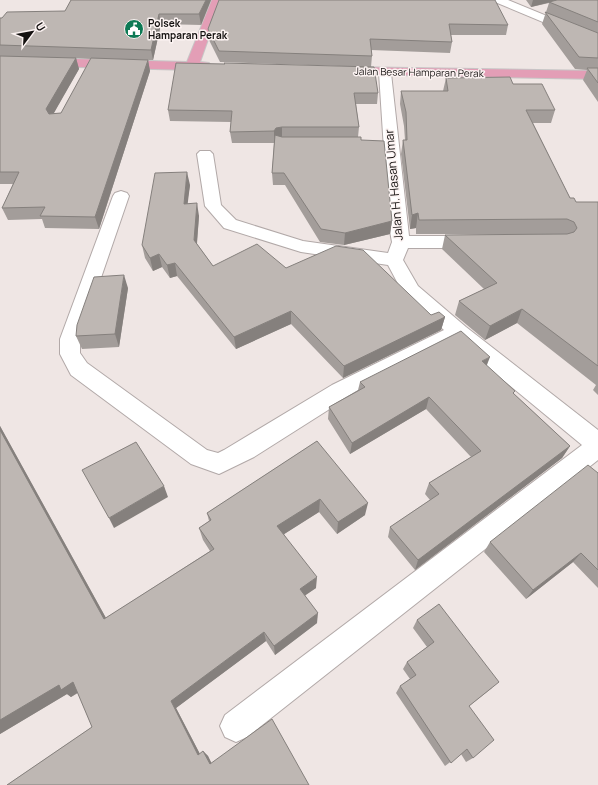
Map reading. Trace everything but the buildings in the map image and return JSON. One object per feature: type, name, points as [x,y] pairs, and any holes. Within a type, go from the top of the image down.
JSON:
[{"type":"main road","points":[[192,66],[217,0]]},
{"type":"main road","points":[[0,61],[221,67]]},
{"type":"main road","name":"Jalan Besar Hamparan Perak","points":[[330,70],[385,73],[598,75]]},
{"type":"street","points":[[499,0],[598,41]]},
{"type":"street","points":[[530,13],[550,7]]},
{"type":"street","points":[[83,76],[90,63]]},
{"type":"street","name":"Jalan H. Hasan Umar","points":[[385,73],[383,144],[401,242],[394,260]]},
{"type":"street","points":[[205,154],[213,206],[230,224],[301,246],[394,260],[412,290],[460,332],[598,445],[236,726]]},
{"type":"street","points":[[121,196],[70,339],[70,354],[79,369],[199,457],[219,464],[242,453],[294,418],[354,383],[460,332]]},
{"type":"street","points":[[401,242],[489,242]]},
{"type":"place","name":"Polsek Hamparan Perak","points":[[134,29]]}]
